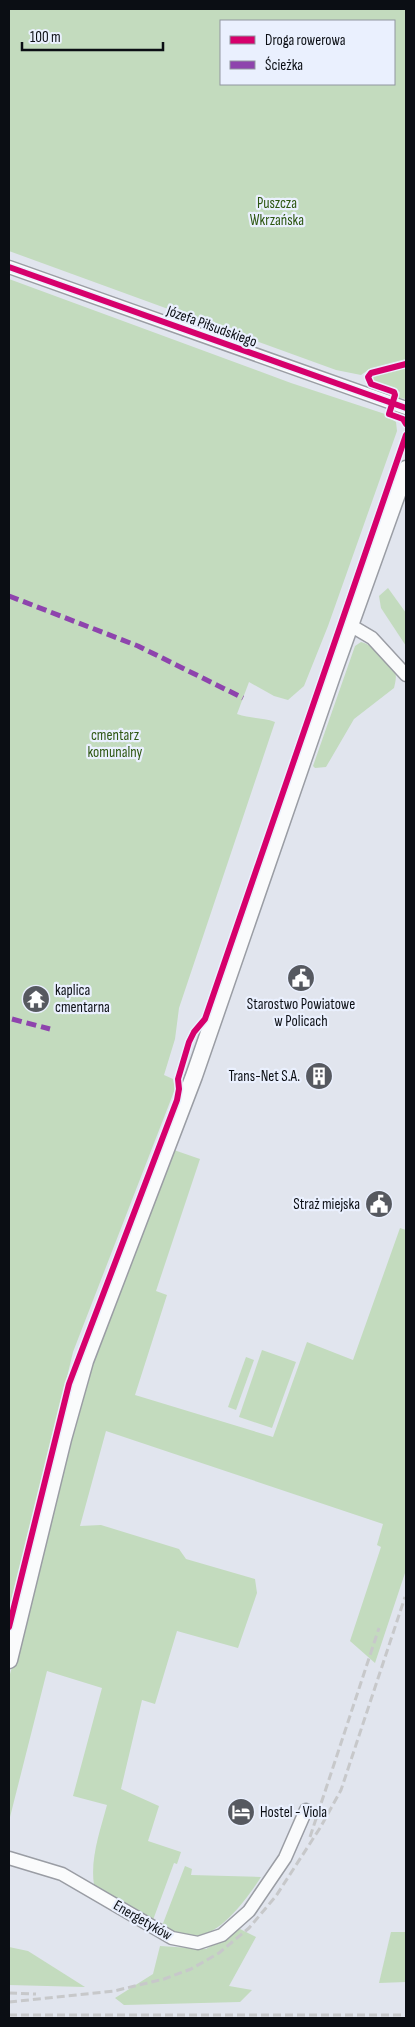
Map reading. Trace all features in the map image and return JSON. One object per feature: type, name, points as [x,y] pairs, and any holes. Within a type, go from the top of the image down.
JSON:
[{"type":"main road","points":[[9,1660],[68,1421],[85,1361],[194,1076],[350,625],[406,470]]},
{"type":"street","name":"Józefa Piłsudskiego","points":[[9,267],[406,408]]},
{"type":"street","points":[[350,625],[372,638],[406,675]]},
{"type":"street","name":"Energetyków","points":[[9,1858],[62,1874],[172,1938],[189,1943],[205,1942],[231,1929],[262,1894],[290,1848],[306,1810]]},
{"type":"green space","name":"Puszcza Wkrzańska","points":[[9,9],[406,9],[406,359],[371,368],[361,375],[336,370],[9,251]]},
{"type":"green space","name":"cmentarz komunalny","points":[[9,279],[291,383],[385,414],[396,422],[397,431],[328,626],[304,686],[288,700],[274,696],[249,682],[237,714],[275,722],[179,1008],[175,1039],[164,1075],[173,1079],[175,1089],[73,1352],[9,1620]]},
{"type":"green space","points":[[406,366],[406,399],[398,398],[400,392],[373,383],[371,378]]},
{"type":"green space","points":[[388,588],[406,613],[406,646],[381,608],[379,596]]},
{"type":"green space","points":[[361,642],[375,650],[393,668],[396,676],[394,688],[354,719],[326,767],[315,768],[313,766],[355,646]]},
{"type":"green space","points":[[171,1149],[200,1159],[156,1291],[167,1295],[135,1395],[273,1437],[307,1342],[353,1360],[400,1228],[406,1230],[406,1570],[375,1663],[350,1641],[381,1547],[377,1545],[383,1524],[106,1431],[80,1526],[101,1525],[179,1549],[186,1559],[255,1579],[257,1593],[238,1648],[177,1631],[155,1704],[142,1700],[121,1789],[159,1806],[148,1841],[181,1852],[177,1864],[174,1863],[153,1920],[94,1885],[93,1865],[107,1805],[73,1796],[102,1688],[47,1671],[9,1821],[9,1678],[95,1348]]},
{"type":"green space","points":[[262,1350],[296,1362],[272,1428],[239,1417]]},
{"type":"green space","points":[[246,1357],[254,1360],[236,1410],[228,1407]]},
{"type":"green space","points":[[185,1866],[192,1869],[191,1875],[261,1877],[242,1904],[224,1922],[205,1934],[186,1937],[162,1926]]},
{"type":"green space","points":[[240,1929],[256,1937],[229,1986],[252,1990],[240,2002],[124,2005],[115,1998],[153,1974],[160,1946],[206,1949]]},
{"type":"green space","points":[[391,1932],[406,1932],[406,1982],[379,1983]]},
{"type":"green space","points":[[9,1947],[28,1951],[85,1987],[9,1985]]},
{"type":"railway","points":[[9,2002],[114,1991],[164,1979],[191,1969],[219,1953],[249,1928],[276,1896],[320,1828],[341,1790],[405,1597]]},
{"type":"railway","points":[[310,1837],[379,1628]]},
{"type":"railway","points":[[9,1993],[36,1994]]},
{"type":"railway","points":[[9,2015],[406,2015]]},
{"type":"marked path","points":[[9,596],[138,646],[243,698]]},
{"type":"marked path","points":[[12,1019],[50,1029]]},
{"type":"cycle path","points":[[9,267],[406,408]]},
{"type":"cycle path","points":[[406,364],[371,373],[368,377],[371,384],[394,392],[395,395],[389,414],[403,419],[406,424]]},
{"type":"cycle path","points":[[9,1627],[69,1384],[177,1100],[178,1079],[189,1042],[194,1032],[205,1019],[406,435]]},
{"type":"place","name":"Starostwo Powiatowe w Policach","points":[[301,978]]},
{"type":"place","name":"kaplica cmentarna","points":[[36,999]]},
{"type":"place","name":"Trans-Net S.A.","points":[[319,1076]]},
{"type":"place","name":"Straż miejska","points":[[379,1204]]},
{"type":"place","name":"Hostel - Viola","points":[[241,1812]]}]
